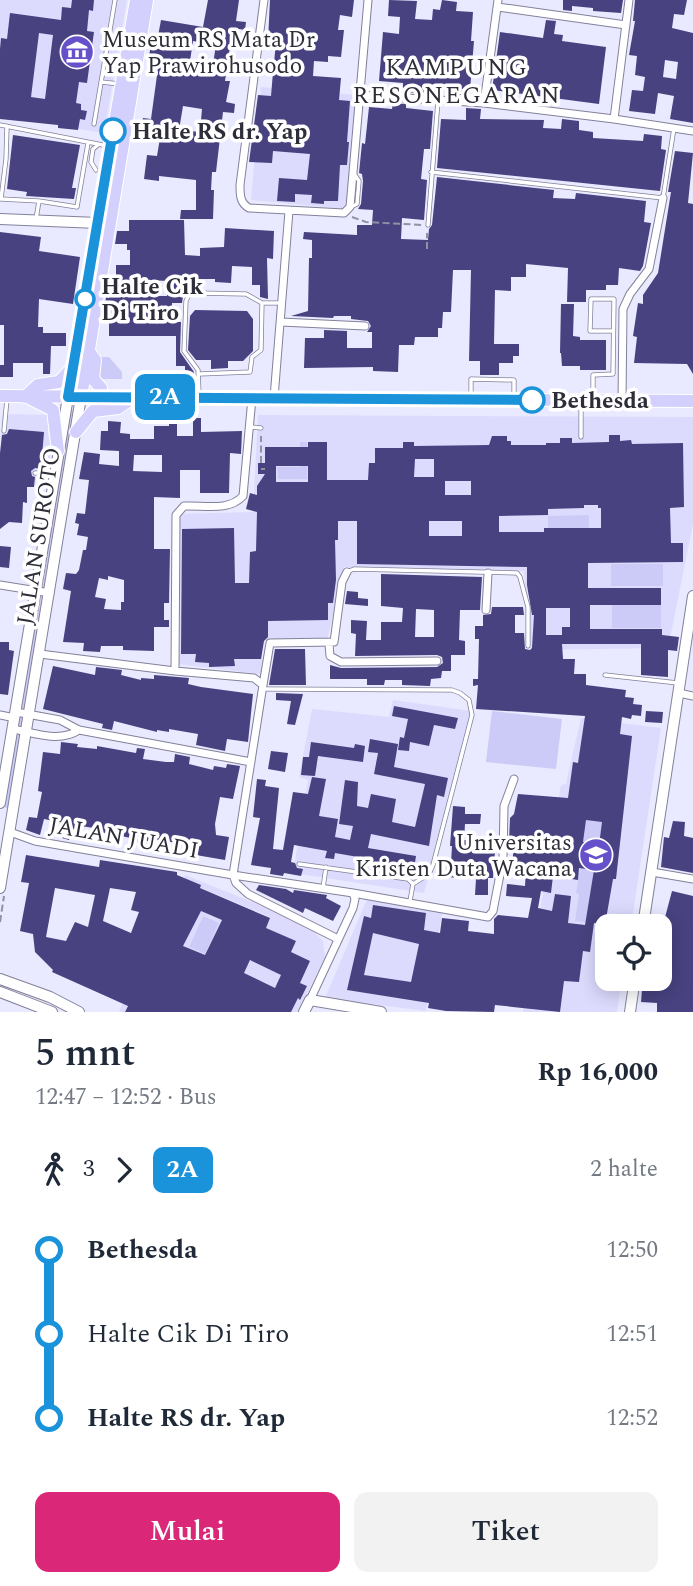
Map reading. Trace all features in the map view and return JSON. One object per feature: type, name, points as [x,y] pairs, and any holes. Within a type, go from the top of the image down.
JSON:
[{"type":"main road","points":[[74,397],[88,350],[103,224],[101,170],[105,146],[127,85],[135,0]]},
{"type":"main road","points":[[74,397],[73,366],[103,224],[127,85],[147,0]]},
{"type":"main road","points":[[0,219],[103,224]]},
{"type":"main road","points":[[88,350],[95,360],[93,379],[102,388]]},
{"type":"main road","points":[[25,397],[38,385],[59,382],[73,366]]},
{"type":"main road","points":[[3,396],[693,401]]},
{"type":"main road","points":[[25,397],[53,410],[58,451]]},
{"type":"main road","name":"JALAN SUROTO","points":[[0,888],[5,830],[40,654],[76,432],[74,397]]},
{"type":"main road","name":"JALAN SUROTO","points":[[0,803],[58,451],[74,397]]},
{"type":"main road","points":[[76,432],[93,411],[118,408],[134,397]]},
{"type":"main road","points":[[645,914],[693,596]]},
{"type":"main road","points":[[0,979],[50,997],[79,1012]]},
{"type":"main road","points":[[629,1012],[633,991]]},
{"type":"main road","points":[[0,992],[52,1012]]},
{"type":"main road","points":[[304,1012],[310,1000],[381,1012]]},
{"type":"street","points":[[264,0],[240,193],[244,205],[249,208],[289,211],[348,210],[368,0]]},
{"type":"street","points":[[614,119],[629,0]]},
{"type":"street","points":[[484,103],[498,3],[626,25]]},
{"type":"street","points":[[361,95],[484,103],[693,131]]},
{"type":"street","points":[[622,401],[623,309],[630,294],[649,269],[663,198]]},
{"type":"street","points":[[274,398],[289,211]]},
{"type":"street","points":[[281,321],[365,326]]},
{"type":"street","points":[[175,671],[176,514],[184,506],[224,506],[241,498],[245,488],[251,398]]},
{"type":"street","points":[[338,939],[248,894],[236,883],[233,875],[270,643],[329,644],[335,639],[342,582],[347,572]]},
{"type":"street","points":[[486,610],[488,573]]},
{"type":"street","points":[[0,585],[50,593]]},
{"type":"street","points":[[329,644],[330,656],[341,662],[437,661]]},
{"type":"street","points":[[40,654],[254,678],[262,687]]},
{"type":"street","points":[[679,688],[693,696]]},
{"type":"street","points":[[15,720],[29,714],[60,720],[79,730],[251,762]]},
{"type":"street","points":[[0,715],[15,720],[26,732],[60,737],[79,730]]},
{"type":"street","name":"JALAN JUADI","points":[[5,830],[34,841],[353,893],[483,918],[491,915],[503,859],[504,806],[514,779]]},
{"type":"street","points":[[652,872],[693,879]]},
{"type":"street","points":[[310,1000],[353,908],[353,893]]},
{"type":"lane","points":[[94,124],[116,0]]},
{"type":"lane","points":[[101,82],[127,85]]},
{"type":"lane","points":[[428,225],[438,101]]},
{"type":"lane","points":[[0,125],[105,146]]},
{"type":"lane","points":[[7,126],[1,199],[77,207],[88,143]]},
{"type":"lane","points":[[431,172],[663,198],[674,128]]},
{"type":"lane","points":[[84,167],[101,170]]},
{"type":"lane","points":[[36,220],[39,201]]},
{"type":"lane","points":[[199,398],[197,367],[188,358],[183,343],[186,301],[189,295],[246,294],[262,303],[282,303]]},
{"type":"lane","points":[[581,437],[581,422],[593,375],[613,374],[614,299],[591,299],[590,331],[613,331]]},
{"type":"lane","points":[[199,374],[250,372],[253,357],[261,350],[264,309],[262,303]]},
{"type":"lane","points":[[470,400],[471,379],[514,380],[514,400]]},
{"type":"lane","points":[[3,396],[4,431]]},
{"type":"lane","points":[[250,428],[261,428]]},
{"type":"lane","points":[[35,472],[47,473]]},
{"type":"lane","points":[[347,572],[354,569],[517,573],[528,607],[528,646]]},
{"type":"lane","points":[[605,675],[679,688]]},
{"type":"lane","points":[[262,687],[452,690],[460,692],[469,700],[472,715],[433,866],[429,874],[413,884],[410,903]]},
{"type":"lane","points":[[299,863],[404,878],[413,884]]},
{"type":"lane","points":[[323,888],[326,867]]},
{"type":"path","points":[[348,210],[353,218],[366,222],[428,225],[427,249]]},
{"type":"path","points":[[261,428],[261,463]]},
{"type":"shaded area","points":[[0,0],[127,0],[104,133],[0,116]]},
{"type":"shaded area","points":[[261,87],[356,95],[346,209],[251,200]]},
{"type":"shaded area","points":[[100,357],[109,357],[122,372],[122,379],[103,379],[99,376]]},
{"type":"shaded area","points":[[73,409],[6,808],[3,806],[70,413]]},
{"type":"shaded area","points":[[2,414],[48,415],[51,448],[48,482],[0,477]]},
{"type":"shaded area","points":[[258,415],[693,417],[693,524],[668,648],[531,650],[530,597],[526,596],[524,571],[344,567],[327,640],[263,640],[261,674],[178,664],[178,514],[253,512]]},
{"type":"shaded area","points":[[300,442],[307,442],[307,479],[278,479],[277,467],[300,467]]},
{"type":"shaded area","points":[[589,515],[589,528],[548,528],[548,516]]},
{"type":"shaded area","points":[[611,564],[663,564],[663,586],[611,586]]},
{"type":"shaded area","points":[[612,605],[661,605],[661,628],[612,628]]},
{"type":"shaded area","points":[[393,700],[471,711],[424,893],[293,873],[308,780],[299,777],[312,709],[389,717]]},
{"type":"shaded area","points":[[492,711],[562,719],[556,769],[486,762]]},
{"type":"shaded area","name":"Universitas Kristen Duta Wacana","points":[[581,718],[661,728],[633,914],[595,914],[595,991],[620,991],[617,1012],[523,1012],[561,785],[566,784]]},
{"type":"shaded area","points":[[605,795],[601,845],[583,842],[586,820]]},
{"type":"shaded area","points":[[580,868],[598,871],[593,879],[585,922],[575,921]]},
{"type":"shaded area","points":[[185,875],[277,912],[311,929],[323,941],[325,957],[298,1012],[291,1012],[294,1005],[269,993],[265,1002],[286,1012],[272,1006],[267,1012],[269,1008],[264,1005],[259,1012],[266,997],[262,995],[253,1012],[242,1012],[233,1006],[228,1012],[234,998],[214,989],[207,1005],[222,1012],[175,991],[167,1007],[176,1012],[164,1012],[147,1004],[167,959],[238,990],[245,974],[160,936],[125,1012],[119,1012],[162,898],[173,902]],"holes":[[[184,878],[201,886],[189,912],[173,905]],[[201,888],[270,917],[262,937],[193,908]],[[203,916],[218,923],[205,954],[189,947]],[[157,920],[188,933],[184,944],[153,931]],[[220,924],[259,942],[245,971],[206,953]],[[273,932],[296,941],[289,957],[266,947]],[[300,956],[310,961],[300,983],[307,986],[300,999],[275,988],[285,966],[293,970]],[[168,962],[188,971],[179,991],[159,983]],[[247,975],[267,984],[261,996],[253,993],[249,1000],[241,996],[245,989],[241,987]],[[189,976],[213,987],[206,1003],[182,993]]]},
{"type":"shaded area","points":[[368,897],[442,913],[426,1011],[325,998]]},
{"type":"shaded area","points":[[203,916],[219,923],[205,954],[189,947]]},
{"type":"building","points":[[72,0],[94,0],[93,11],[89,10],[87,31],[94,32],[87,83],[79,82],[76,103],[81,104],[81,110],[87,111],[85,120],[80,119],[78,130],[58,128],[58,125],[0,119],[1,38],[7,39],[10,13],[61,20],[62,7],[71,8]],"holes":[[[39,33],[53,35],[45,99],[31,97]]]},
{"type":"building","points":[[208,0],[239,0],[236,21],[246,22],[245,30],[233,28],[225,81],[230,81],[226,102],[235,104],[234,113],[223,112],[216,172],[212,172],[213,219],[180,219],[181,210],[196,210],[196,180],[159,176],[159,181],[144,179],[147,155],[157,156],[160,138],[140,135],[143,118],[151,119],[158,68],[147,66],[153,35],[158,36],[161,20],[203,27]],"holes":[[[193,41],[216,45],[213,64],[190,61]],[[183,106],[202,109],[200,132],[179,130]]]},
{"type":"building","points":[[270,0],[354,0],[352,17],[340,15],[338,30],[344,30],[341,57],[328,56],[328,62],[314,61],[313,76],[341,78],[339,100],[350,101],[347,165],[340,165],[338,201],[311,203],[312,195],[295,194],[295,202],[277,201],[279,178],[307,180],[310,154],[273,151],[272,163],[249,162],[258,95],[271,96],[273,72],[261,71],[262,63],[274,64],[276,41],[268,41]]},
{"type":"building","points":[[389,0],[417,1],[415,19],[432,20],[433,9],[440,10],[442,0],[457,2],[456,11],[473,12],[471,41],[474,41],[470,90],[462,89],[462,95],[449,95],[449,88],[425,84],[424,93],[403,92],[403,83],[379,81],[383,32],[399,34],[400,17],[388,16]]},
{"type":"building","points":[[563,0],[623,0],[621,13],[572,6],[572,11],[563,10]]},
{"type":"building","points":[[635,0],[687,0],[684,15],[674,14],[672,28],[693,33],[693,123],[670,119],[674,96],[658,93],[655,114],[629,111],[632,90],[643,91],[645,77],[635,75],[637,56],[629,55]],"holes":[[[665,60],[678,62],[676,79],[663,77]]]},
{"type":"building","points":[[546,20],[556,21],[554,34],[563,35],[562,41],[606,47],[599,104],[492,90],[500,32],[543,38]]},
{"type":"building","points":[[393,103],[406,104],[406,108],[433,111],[430,149],[424,149],[421,179],[427,180],[424,220],[402,218],[401,239],[428,240],[437,177],[554,190],[553,198],[575,199],[576,193],[646,201],[644,222],[651,223],[640,271],[619,268],[618,285],[606,285],[606,290],[586,290],[586,302],[567,302],[568,268],[526,264],[526,277],[511,277],[511,291],[495,290],[494,344],[519,344],[519,356],[513,356],[513,363],[499,363],[499,375],[480,375],[480,361],[469,361],[471,270],[453,270],[451,312],[443,312],[442,328],[438,328],[438,337],[415,337],[414,345],[399,345],[398,372],[373,371],[373,367],[304,368],[305,338],[324,338],[324,330],[347,331],[347,348],[372,348],[372,332],[367,332],[371,326],[368,321],[351,319],[351,316],[291,316],[308,311],[312,240],[303,239],[304,232],[357,235],[357,225],[372,225],[373,210],[358,209],[363,181],[362,174],[359,173],[362,143],[365,144],[369,107],[392,109]]},
{"type":"building","points":[[466,108],[481,109],[480,119],[544,120],[543,128],[561,129],[562,119],[579,121],[579,130],[593,132],[593,138],[643,141],[644,134],[662,136],[661,149],[666,150],[660,191],[437,168],[441,119],[466,120]]},
{"type":"building","points":[[13,135],[80,145],[72,188],[76,188],[74,199],[26,196],[27,192],[7,189]]},
{"type":"building","points":[[675,151],[693,153],[688,203],[693,204],[693,374],[687,364],[634,363],[637,337],[633,336],[638,303],[643,304],[643,295],[658,273]]},
{"type":"building","points":[[129,220],[184,220],[185,255],[200,256],[200,248],[224,247],[225,228],[274,231],[273,259],[267,258],[268,299],[260,297],[260,285],[252,285],[252,267],[232,266],[231,283],[215,282],[215,279],[183,279],[182,303],[172,303],[172,322],[181,322],[180,352],[194,372],[194,379],[185,379],[185,366],[176,366],[176,336],[109,336],[109,319],[106,319],[105,305],[106,297],[109,298],[109,280],[116,280],[116,265],[130,265],[130,250],[127,250],[127,244],[115,244],[117,231],[129,231]],"holes":[[[134,279],[167,281],[167,296],[134,296]]]},
{"type":"building","points":[[0,232],[41,237],[39,251],[80,257],[73,304],[39,299],[38,327],[43,327],[43,333],[66,333],[66,346],[51,346],[50,374],[43,374],[43,363],[13,363],[13,377],[0,377],[0,365],[4,365],[4,325],[0,325]]},
{"type":"building","points":[[561,304],[574,304],[573,336],[580,337],[580,340],[606,340],[606,370],[580,370],[580,366],[562,366]]},
{"type":"building","points":[[195,310],[247,311],[253,319],[253,351],[243,361],[228,361],[228,368],[211,369],[211,360],[196,360],[188,350],[190,316]]},
{"type":"building","points":[[169,418],[177,419],[177,436],[193,436],[193,418],[201,418],[201,432],[242,431],[241,454],[230,453],[229,493],[200,493],[200,470],[180,470],[180,498],[154,497],[154,549],[170,549],[169,603],[164,603],[164,620],[169,620],[169,627],[154,627],[154,651],[101,646],[100,652],[83,651],[84,643],[63,642],[71,591],[63,589],[66,573],[76,574],[79,570],[88,537],[77,535],[79,524],[75,523],[77,513],[85,514],[89,480],[79,479],[84,452],[100,454],[99,464],[119,466],[119,451],[100,450],[101,431],[108,431],[108,421],[121,422],[120,433],[130,434],[130,439],[154,439],[154,426],[169,426]],"holes":[[[134,455],[162,455],[162,472],[133,471]],[[108,576],[124,580],[124,602],[121,602],[121,610],[104,609],[106,599],[95,597],[99,578],[108,580]]]},
{"type":"building","points":[[9,429],[44,432],[41,469],[35,468],[31,471],[35,477],[34,487],[27,487],[27,503],[23,502],[22,523],[9,522],[0,529],[0,453],[2,435],[7,434]]},
{"type":"building","points":[[609,435],[620,435],[620,441],[631,440],[632,444],[683,443],[684,507],[670,508],[671,543],[683,543],[683,562],[588,563],[588,588],[661,588],[661,605],[590,605],[590,629],[662,629],[662,635],[679,637],[677,651],[668,650],[668,677],[641,675],[641,644],[562,644],[563,659],[575,659],[574,674],[586,674],[586,685],[626,690],[625,697],[634,698],[633,704],[642,705],[641,716],[632,715],[631,719],[622,717],[620,734],[632,736],[616,879],[613,879],[607,914],[595,914],[590,952],[583,951],[579,982],[564,981],[560,1012],[495,1005],[494,1012],[446,1011],[428,1008],[429,1003],[347,990],[364,916],[371,918],[373,905],[426,913],[424,930],[440,933],[442,918],[469,921],[468,931],[494,934],[494,919],[498,915],[528,918],[532,898],[506,896],[507,884],[525,886],[526,869],[512,868],[514,842],[509,841],[510,818],[514,814],[518,794],[568,798],[573,762],[578,763],[585,716],[476,709],[478,685],[473,686],[473,679],[478,679],[479,639],[475,639],[475,626],[483,626],[483,615],[491,614],[492,607],[523,607],[524,615],[515,615],[515,633],[524,633],[525,649],[532,648],[534,615],[527,585],[527,567],[357,564],[357,521],[338,521],[338,540],[335,540],[336,580],[333,603],[328,603],[328,620],[268,621],[268,637],[264,641],[261,659],[234,659],[235,666],[209,667],[209,663],[195,662],[196,654],[181,654],[182,529],[234,528],[235,583],[249,583],[250,552],[256,551],[257,512],[246,509],[250,493],[257,495],[257,486],[265,474],[258,474],[258,463],[265,463],[265,447],[308,447],[308,442],[327,442],[327,480],[368,480],[369,463],[375,463],[375,448],[403,448],[403,442],[414,442],[414,446],[489,445],[492,436],[507,436],[511,445],[560,443],[560,438],[572,438],[572,443],[609,442]],"holes":[[[415,459],[434,459],[434,477],[414,477]],[[276,466],[308,466],[308,482],[276,482]],[[445,481],[471,481],[471,495],[445,495]],[[584,505],[598,505],[598,508],[601,508],[601,528],[544,528],[544,532],[499,532],[499,516],[548,515],[548,509],[584,508]],[[429,521],[462,521],[462,536],[429,536]],[[546,608],[570,608],[570,627],[562,627],[562,635],[546,635]],[[586,820],[602,822],[599,845],[583,842]],[[579,868],[594,870],[585,925],[568,923],[571,896],[555,894],[552,911],[538,908],[541,891],[551,893],[553,876],[578,880]],[[373,933],[419,944],[411,982],[364,975]]]},
{"type":"building","points":[[0,546],[11,547],[9,568],[0,567]]},
{"type":"building","points":[[381,574],[482,577],[480,610],[460,610],[459,640],[465,641],[465,655],[451,655],[451,671],[442,671],[441,678],[431,679],[430,686],[402,685],[402,680],[385,680],[384,685],[367,685],[367,679],[330,679],[330,665],[341,668],[437,667],[443,663],[442,657],[437,655],[355,656],[356,634],[351,633],[351,620],[367,621],[366,640],[381,640],[381,622],[402,622],[403,608],[381,606]],"holes":[[[416,609],[434,610],[434,637],[415,637]]]},
{"type":"building","points":[[347,591],[358,592],[358,598],[368,599],[368,606],[345,604]]},
{"type":"building","points":[[0,642],[9,642],[9,650],[14,651],[8,695],[0,694]]},
{"type":"building","points":[[275,649],[305,649],[306,685],[269,685]]},
{"type":"building","points":[[53,666],[95,675],[96,667],[122,670],[121,675],[141,680],[154,679],[154,675],[189,678],[188,684],[253,694],[248,742],[227,739],[225,751],[196,745],[198,734],[169,729],[169,732],[157,732],[114,721],[112,730],[102,728],[103,724],[43,709]]},
{"type":"building","points":[[276,693],[303,694],[295,725],[287,724],[291,701],[276,700]]},
{"type":"building","points":[[394,706],[458,718],[455,729],[434,725],[429,746],[410,742],[409,751],[398,750],[408,719],[392,716]]},
{"type":"building","points":[[646,711],[663,712],[662,723],[645,722]]},
{"type":"building","points":[[370,739],[398,744],[394,767],[448,778],[444,797],[437,795],[429,846],[371,834],[368,848],[416,856],[414,869],[358,860],[358,857],[335,853],[334,859],[325,858],[327,851],[294,845],[291,862],[295,863],[297,868],[303,869],[301,876],[270,874],[271,868],[251,865],[260,818],[253,817],[257,779],[266,780],[265,786],[279,788],[273,849],[283,850],[293,792],[308,794],[312,777],[326,779],[319,816],[338,819],[335,837],[350,840],[353,826],[339,824],[345,780],[358,782],[357,806],[368,808],[371,794],[396,799],[392,822],[415,827],[425,784],[374,774],[378,753],[368,752]]},
{"type":"building","points":[[61,742],[78,744],[77,747],[97,749],[97,746],[136,753],[137,748],[145,749],[143,759],[166,762],[174,762],[175,754],[190,757],[189,764],[213,770],[214,766],[226,768],[227,764],[240,766],[233,799],[220,797],[215,824],[216,835],[229,837],[225,860],[184,853],[186,845],[154,839],[154,842],[142,840],[142,844],[131,842],[131,838],[81,826],[81,830],[71,829],[69,840],[62,838],[64,823],[44,819],[40,835],[26,830],[29,817],[37,818],[42,792],[38,791],[43,752],[60,754]]},
{"type":"building","points":[[311,742],[354,748],[355,744],[365,746],[363,762],[318,756],[315,776],[301,775],[303,757],[309,757]]},
{"type":"building","points":[[271,751],[288,753],[285,772],[268,769]]},
{"type":"building","points":[[453,806],[465,807],[465,814],[481,814],[480,824],[465,824],[464,840],[478,841],[478,850],[495,851],[493,878],[488,878],[488,895],[475,895],[476,879],[446,877],[447,863],[451,863]]},
{"type":"building","points":[[673,821],[685,822],[684,836],[693,838],[693,873],[661,867],[664,837],[669,838]]},
{"type":"building","points":[[26,855],[99,867],[100,860],[177,872],[177,875],[201,885],[200,888],[270,918],[266,928],[296,941],[291,952],[310,961],[300,983],[307,986],[291,1012],[125,1012],[128,1006],[52,972],[35,952],[33,934],[20,931],[29,883],[21,882]],"holes":[[[55,888],[95,895],[88,927],[75,922],[66,941],[46,937]],[[110,888],[136,892],[131,910],[139,912],[131,933],[103,921]],[[201,911],[222,920],[205,955],[183,946]],[[250,960],[281,975],[275,988],[244,973]]]},
{"type":"building","points":[[259,885],[286,889],[293,893],[294,890],[327,895],[326,898],[341,906],[333,921],[305,908],[303,913],[256,890]]},
{"type":"building","points":[[672,891],[693,896],[693,1012],[657,1012],[657,1003],[641,1002],[642,991],[672,991],[672,914],[666,914]]},
{"type":"bus line","name":"2A","points":[[113,131],[68,397],[532,400]]},
{"type":"place","name":"Museum RS Mata Dr Yap Prawirohusodo","points":[[77,52]]},
{"type":"place","name":"Halte RS dr. Yap","points":[[113,131]]},
{"type":"place","name":"Halte Cik Di Tiro","points":[[85,299]]},
{"type":"place","name":"Bethesda","points":[[532,400]]},
{"type":"place","name":"Universitas Kristen Duta Wacana","points":[[596,855]]},
{"type":"district","name":"KAMPUNG RESONEGARAN","points":[[457,81]]}]
